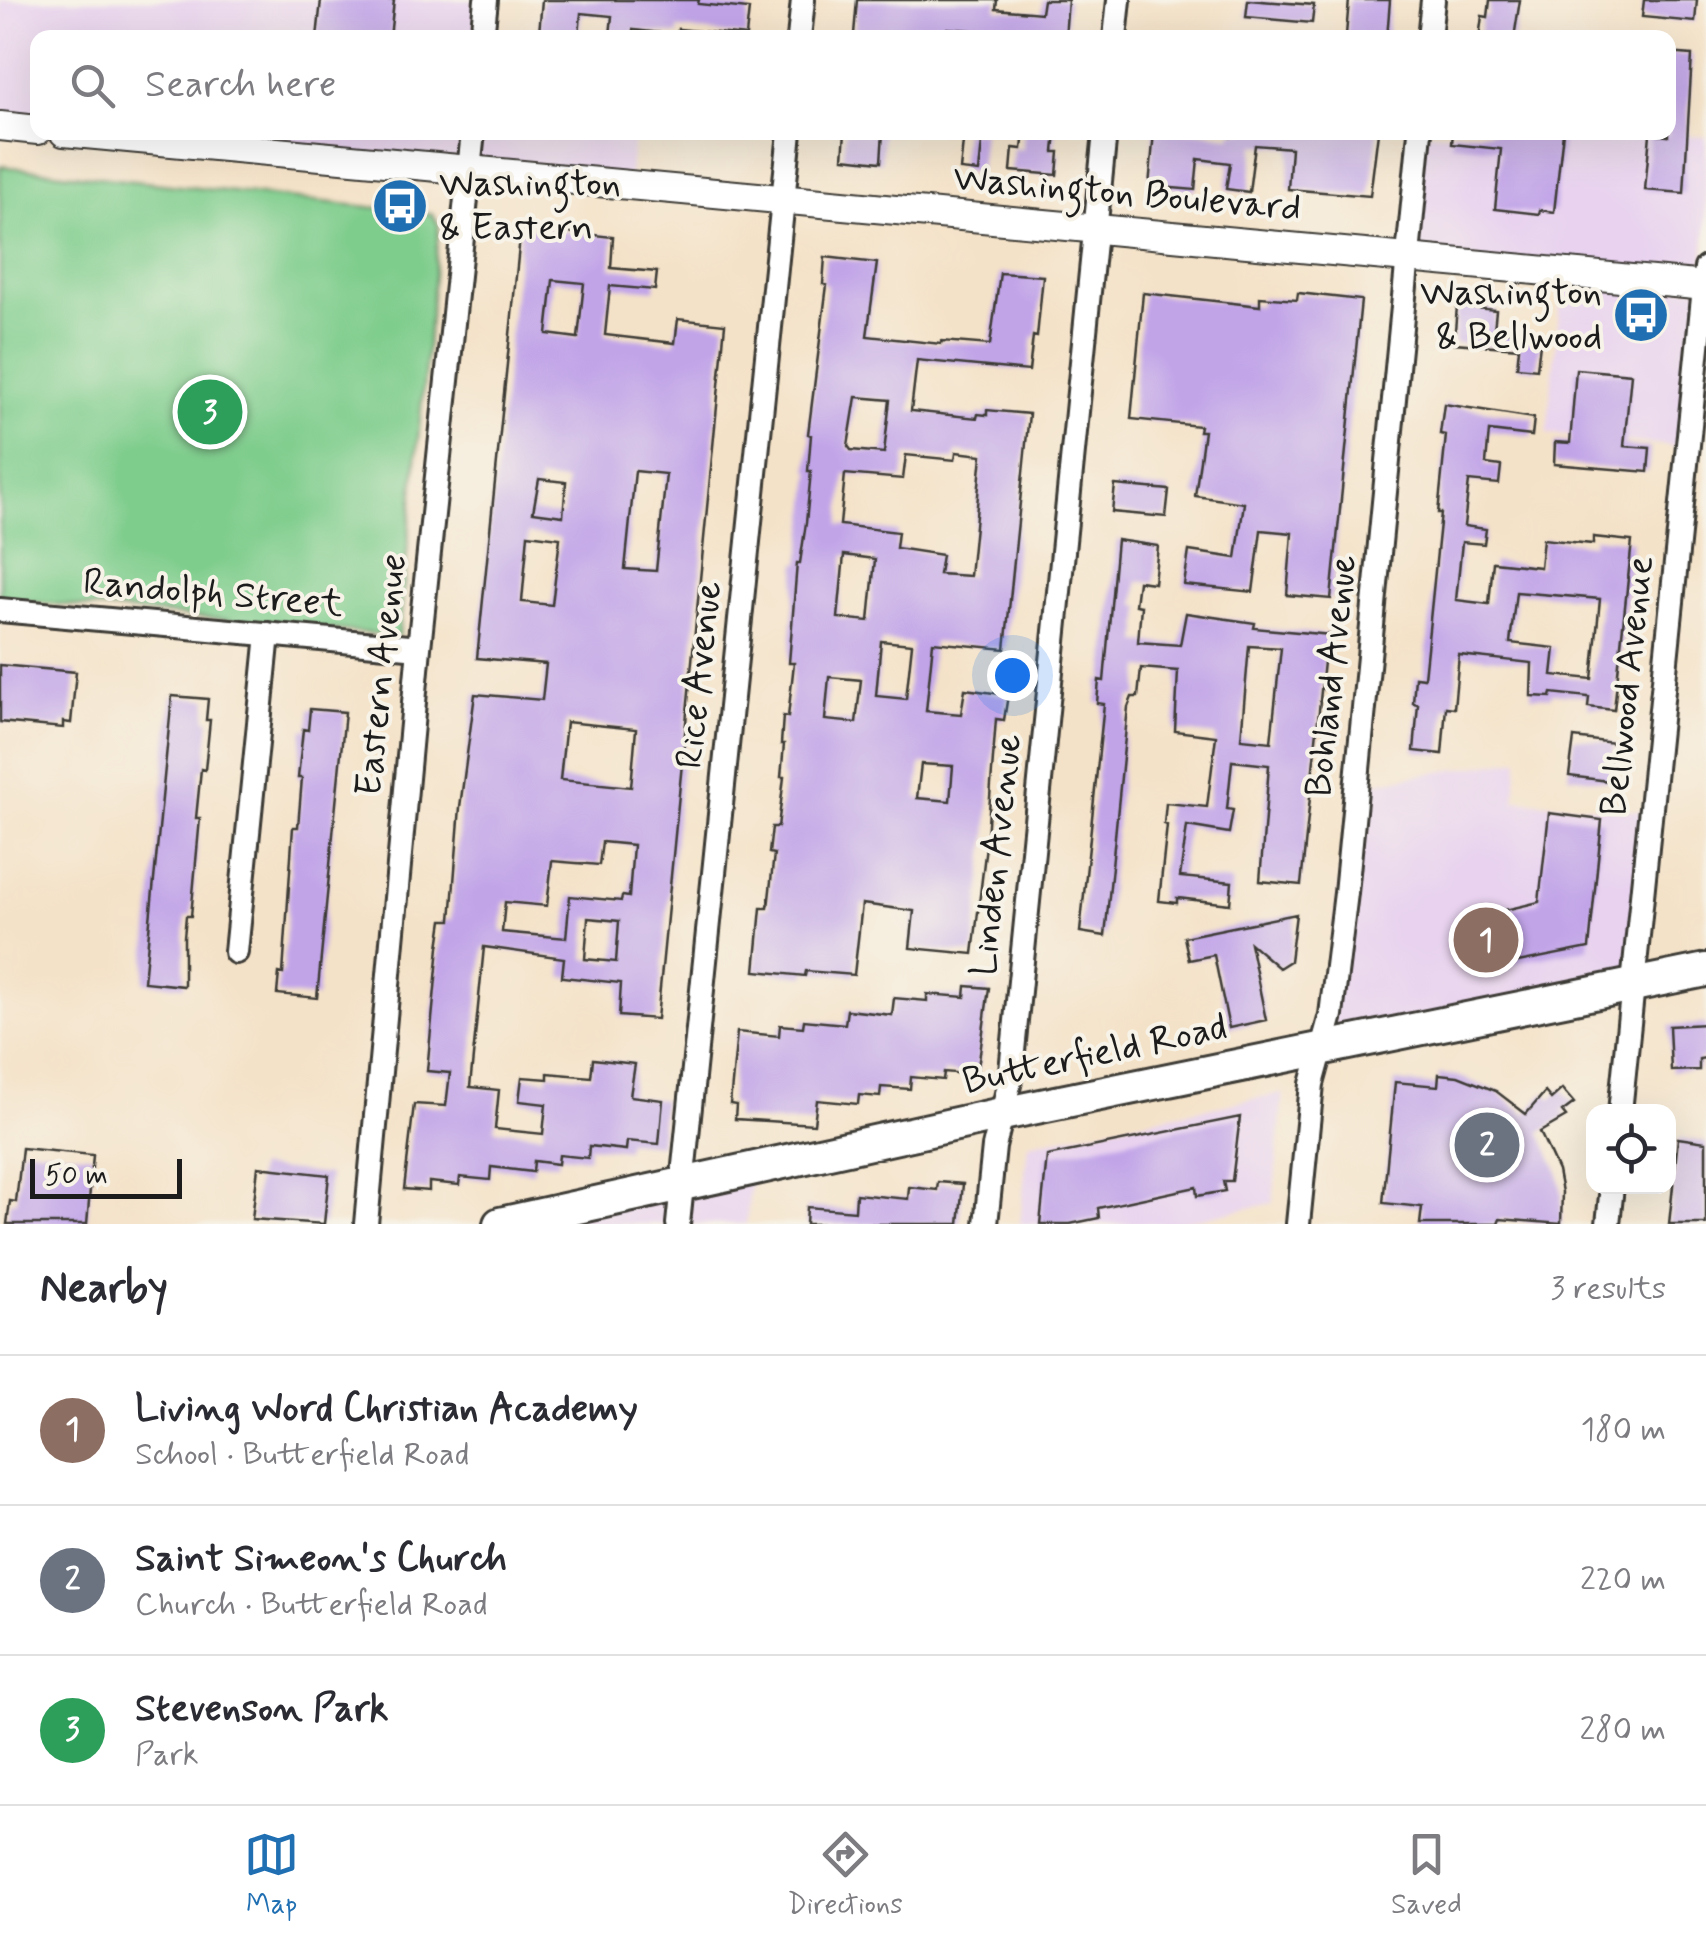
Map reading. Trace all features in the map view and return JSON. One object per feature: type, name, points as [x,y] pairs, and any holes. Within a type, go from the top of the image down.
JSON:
[{"type":"main road","name":"Butterfield Road","points":[[500,1224],[1002,1114],[1706,970]]},
{"type":"street","points":[[483,30],[486,0]]},
{"type":"street","points":[[801,30],[803,0]]},
{"type":"street","points":[[1116,30],[1119,0]]},
{"type":"street","points":[[1431,30],[1433,0]]},
{"type":"street","points":[[0,126],[30,129]]},
{"type":"street","name":"Washington Boulevard","points":[[149,140],[1705,280]]},
{"type":"street","name":"Eastern Avenue","points":[[366,1224],[472,140]]},
{"type":"street","name":"Rice Avenue","points":[[678,1224],[789,140]]},
{"type":"street","name":"Linden Avenue","points":[[986,1224],[994,1147],[1010,1081],[1105,140]]},
{"type":"street","name":"Bohland Avenue","points":[[1298,1224],[1312,1084],[1331,1014],[1346,893],[1419,140]]},
{"type":"street","name":"Bellwood Avenue","points":[[1621,1104],[1705,280]]},
{"type":"street","name":"Randolph Street","points":[[0,610],[420,648]]},
{"type":"street","points":[[236,952],[268,634]]},
{"type":"street","points":[[1608,1224],[1611,1194]]},
{"type":"shaded area","points":[[0,0],[479,0],[476,30],[30,30],[30,127],[0,125]]},
{"type":"shaded area","points":[[1706,137],[1706,227],[1701,283],[1406,253],[1416,140]]},
{"type":"shaded area","points":[[155,140],[465,140],[462,169]]},
{"type":"shaded area","points":[[475,140],[634,140],[628,186],[472,172]]},
{"type":"shaded area","points":[[1563,274],[1700,289],[1684,447],[1547,433]]},
{"type":"shaded area","points":[[1519,759],[1515,800],[1647,812],[1632,983],[1319,1046],[1352,786]]},
{"type":"shaded area","points":[[1283,1093],[1273,1203],[1171,1224],[1020,1224],[1028,1144]]},
{"type":"shaded area","points":[[752,1174],[746,1224],[512,1224]]},
{"type":"green space","points":[[0,166],[432,214],[439,225],[399,636],[0,599]]},
{"type":"building","points":[[321,0],[394,0],[391,30],[318,30]]},
{"type":"building","points":[[542,0],[699,0],[698,4],[749,9],[747,30],[611,30],[612,16],[581,13],[580,30],[539,30]]},
{"type":"building","points":[[857,0],[997,0],[996,9],[1041,13],[1043,0],[1068,0],[1066,30],[854,30]]},
{"type":"building","points":[[1248,0],[1314,5],[1312,23],[1246,17]]},
{"type":"building","points":[[1349,0],[1390,0],[1388,30],[1346,30]]},
{"type":"building","points":[[1490,0],[1520,0],[1515,30],[1480,30],[1482,16],[1488,17]]},
{"type":"building","points":[[1644,0],[1697,0],[1695,22],[1642,17]]},
{"type":"building","points":[[1676,54],[1692,55],[1684,193],[1645,190],[1649,140],[1676,140]]},
{"type":"building","points":[[844,140],[882,140],[881,162],[843,158]]},
{"type":"building","points":[[963,140],[982,140],[979,172],[960,170]]},
{"type":"building","points":[[1023,140],[1055,140],[1054,152],[1059,152],[1057,175],[1011,171],[1013,148],[1022,149]]},
{"type":"building","points":[[1153,140],[1377,140],[1370,196],[1288,189],[1291,148],[1255,145],[1249,192],[1226,189],[1230,163],[1198,159],[1195,190],[1149,186]]},
{"type":"building","points":[[1452,140],[1562,140],[1554,212],[1495,209],[1501,149],[1452,144]]},
{"type":"building","points":[[521,227],[613,237],[611,268],[657,272],[655,290],[610,286],[605,335],[675,343],[678,319],[725,324],[657,1019],[619,1016],[621,983],[562,977],[564,958],[484,947],[470,1087],[499,1090],[495,1129],[543,1134],[546,1104],[519,1101],[522,1077],[548,1079],[548,1073],[591,1077],[593,1059],[635,1064],[630,1096],[663,1100],[659,1144],[627,1141],[626,1150],[589,1146],[588,1158],[559,1155],[558,1164],[534,1161],[533,1172],[491,1167],[490,1180],[460,1177],[459,1185],[429,1182],[429,1191],[404,1189],[414,1104],[446,1106],[450,1073],[427,1071],[443,920],[451,920],[475,694],[542,700],[546,664],[477,658]],"holes":[[[553,280],[584,283],[578,338],[547,334]],[[635,471],[666,474],[656,571],[625,569]],[[539,479],[566,482],[563,516],[533,512]],[[528,534],[560,538],[552,605],[522,602]],[[566,722],[636,729],[631,787],[560,780]],[[602,842],[633,845],[629,897],[622,896],[621,901],[570,896],[566,938],[502,932],[505,902],[547,906],[552,861],[599,865]],[[588,918],[619,921],[616,962],[585,959]]]},
{"type":"building","points":[[825,257],[877,263],[867,336],[990,345],[1000,273],[1043,276],[1029,371],[917,360],[911,411],[977,418],[978,414],[987,415],[987,410],[1029,414],[1005,649],[933,642],[926,711],[961,714],[965,689],[1008,695],[1004,720],[996,719],[973,954],[910,948],[914,911],[862,904],[854,975],[806,971],[805,976],[755,971],[761,908],[768,908],[774,854],[769,853],[772,827],[778,827],[784,777],[783,716],[788,717],[794,663],[789,663],[797,563],[811,471],[808,434],[827,285],[823,284]],"holes":[[[856,397],[890,400],[884,453],[851,450],[848,446]],[[956,452],[982,455],[970,576],[939,574],[942,555],[896,548],[898,532],[840,525],[845,474],[903,479],[906,455],[955,460]],[[844,555],[875,559],[869,621],[838,618]],[[881,641],[912,644],[906,699],[876,696]],[[829,677],[861,680],[856,723],[825,720]],[[921,764],[953,766],[950,801],[917,798]]]},
{"type":"building","points":[[1143,293],[1260,306],[1260,297],[1297,300],[1298,293],[1361,300],[1331,599],[1287,595],[1292,533],[1261,530],[1253,592],[1184,585],[1189,551],[1236,558],[1244,503],[1195,496],[1204,431],[1199,431],[1200,426],[1131,419]]},
{"type":"building","points":[[1457,306],[1496,310],[1494,330],[1541,335],[1537,369],[1517,367],[1519,348],[1454,343]]},
{"type":"building","points":[[1576,369],[1631,374],[1624,446],[1650,448],[1648,472],[1554,464],[1555,442],[1570,443]]},
{"type":"building","points":[[1444,404],[1534,418],[1532,436],[1489,431],[1486,464],[1501,466],[1499,484],[1469,481],[1464,526],[1486,529],[1484,544],[1462,542],[1456,600],[1489,604],[1493,562],[1540,567],[1543,539],[1593,544],[1593,537],[1632,541],[1614,710],[1588,707],[1589,697],[1552,693],[1551,697],[1531,696],[1532,663],[1459,655],[1454,708],[1446,707],[1442,754],[1414,751],[1418,704],[1413,703],[1415,677],[1424,678],[1441,513],[1446,435],[1440,434]],"holes":[[[1516,592],[1600,599],[1592,679],[1552,675],[1555,648],[1510,643]]]},
{"type":"building","points":[[1115,485],[1169,490],[1166,517],[1112,512]]},
{"type":"building","points":[[1117,540],[1158,546],[1154,583],[1138,581],[1138,642],[1180,645],[1186,613],[1255,623],[1254,628],[1331,635],[1329,653],[1325,652],[1301,885],[1260,881],[1269,765],[1232,761],[1227,809],[1233,810],[1229,833],[1187,826],[1180,877],[1232,882],[1230,904],[1177,898],[1177,903],[1159,901],[1166,803],[1207,807],[1216,736],[1175,731],[1178,671],[1141,668],[1138,697],[1132,697],[1128,707],[1105,936],[1080,932],[1104,704],[1097,703],[1099,680],[1104,681]],"holes":[[[1249,646],[1281,648],[1271,742],[1241,739]]]},
{"type":"building","points":[[0,665],[76,672],[71,723],[63,722],[63,728],[0,722]]},
{"type":"building","points":[[172,696],[208,699],[206,720],[210,720],[196,818],[200,818],[191,916],[186,916],[184,986],[144,982]]},
{"type":"building","points":[[310,709],[345,712],[317,998],[277,994],[279,973],[283,974],[293,827],[298,827],[303,729],[308,730]]},
{"type":"building","points":[[1574,738],[1614,743],[1609,781],[1569,776]]},
{"type":"building","points":[[1549,813],[1602,820],[1589,948],[1477,970],[1467,919],[1539,902]]},
{"type":"building","points":[[1296,914],[1290,961],[1279,968],[1250,943],[1266,1020],[1229,1028],[1214,955],[1189,960],[1184,937]]},
{"type":"building","points":[[966,986],[989,988],[977,1075],[944,1072],[943,1080],[911,1077],[910,1089],[881,1087],[880,1097],[859,1095],[858,1104],[817,1100],[814,1124],[735,1119],[736,1105],[730,1104],[737,1032],[779,1036],[780,1025],[803,1027],[804,1020],[845,1024],[847,1010],[892,1015],[894,998],[927,1001],[927,994],[965,997]]},
{"type":"building","points":[[1706,1024],[1706,1058],[1699,1059],[1699,1070],[1671,1071],[1669,1026]]},
{"type":"building","points":[[1439,1074],[1458,1076],[1496,1091],[1526,1114],[1545,1092],[1551,1099],[1562,1089],[1574,1103],[1562,1112],[1566,1117],[1540,1132],[1558,1171],[1561,1224],[1500,1219],[1498,1224],[1420,1224],[1422,1207],[1383,1203],[1395,1082],[1438,1086]]},
{"type":"building","points":[[1240,1117],[1232,1181],[1223,1181],[1225,1191],[1197,1196],[1196,1187],[1098,1208],[1099,1218],[1070,1224],[1040,1224],[1047,1156]]},
{"type":"building","points":[[1678,1138],[1706,1142],[1706,1224],[1669,1224],[1672,1194],[1676,1194]]},
{"type":"building","points":[[22,1148],[93,1155],[87,1224],[7,1224],[10,1201],[16,1202]]},
{"type":"building","points":[[258,1167],[329,1175],[324,1224],[252,1219]]},
{"type":"building","points":[[938,1182],[963,1184],[959,1224],[806,1224],[807,1207],[855,1211],[856,1194],[908,1199],[909,1187],[937,1190]]},
{"type":"place","name":"Washington & Eastern","points":[[400,206]]},
{"type":"place","name":"Washington & Bellwood","points":[[1641,315]]},
{"type":"place","name":"Stevenson Park","points":[[210,412]]},
{"type":"place","name":"Living Word Christian Academy","points":[[1486,940]]},
{"type":"place","name":"Saint Simeon's Church","points":[[1487,1145]]}]
